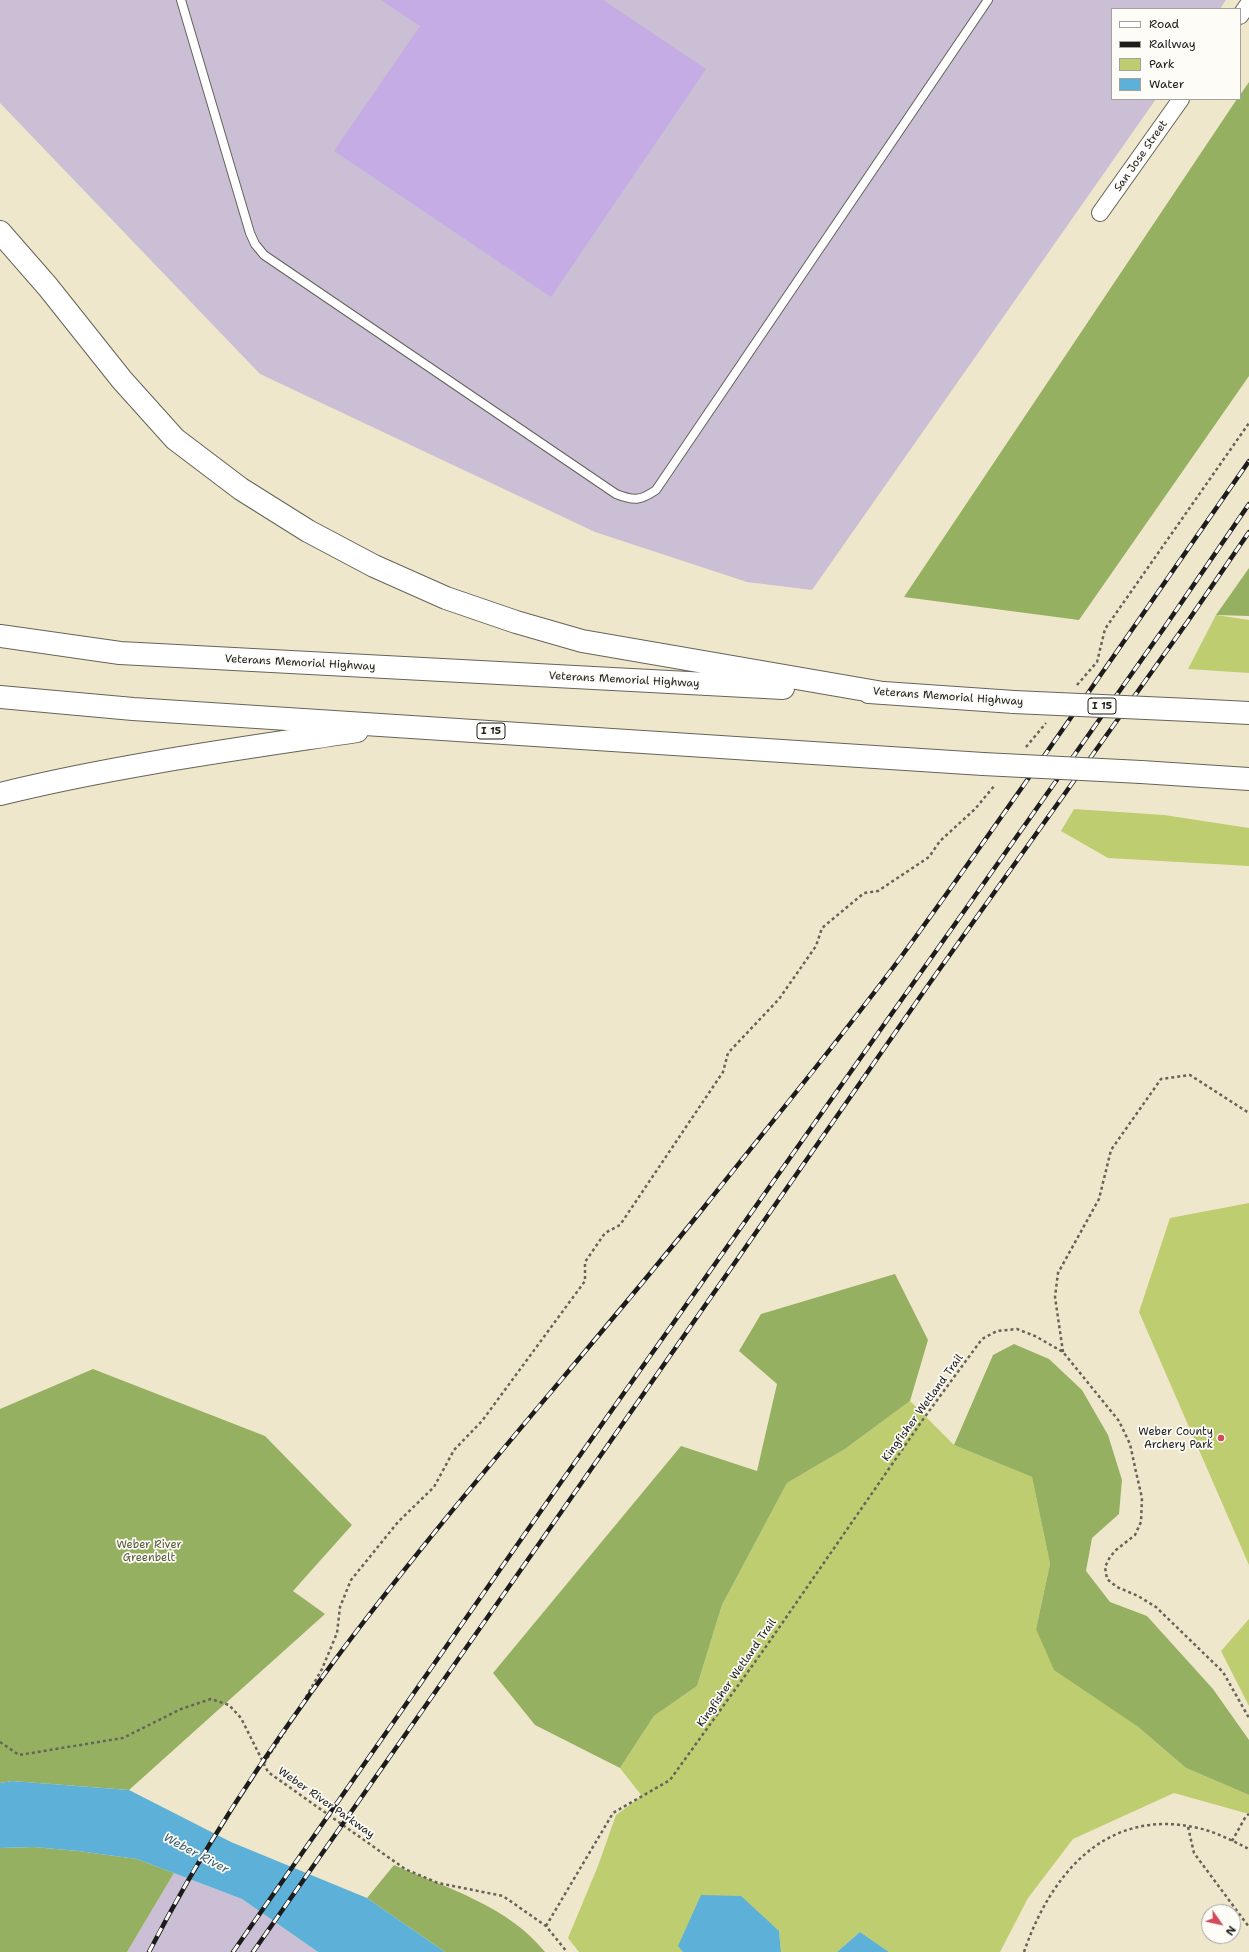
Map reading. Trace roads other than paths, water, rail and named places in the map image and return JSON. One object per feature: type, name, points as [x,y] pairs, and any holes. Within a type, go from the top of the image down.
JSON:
[{"type":"highway","points":[[0,232],[48,287],[122,380],[175,439],[241,489],[308,531],[374,566],[446,598],[516,622],[582,641],[883,693]]},
{"type":"highway","name":"Veterans Memorial Highway","points":[[0,636],[120,654],[883,693],[1014,702],[1249,713]]},
{"type":"highway","name":"I 15","points":[[0,697],[133,709],[400,725],[983,764],[1249,779]]},
{"type":"highway","points":[[0,794],[60,779],[152,762],[400,725]]},
{"type":"street","points":[[1241,14],[1249,1]]},
{"type":"street","name":"San Jose Street","points":[[1100,213],[1180,100]]},
{"type":"lane","points":[[181,0],[250,233],[255,244],[264,255],[616,494],[635,499],[645,497],[656,490],[988,0]]},
{"type":"water","name":"Weber River","points":[[12,1781],[129,1790],[231,1842],[367,1898],[445,1952],[318,1952],[242,1899],[137,1859],[34,1847],[0,1848],[0,1783]]},
{"type":"water","points":[[701,1895],[741,1896],[779,1931],[781,1952],[683,1952],[678,1946]]},
{"type":"water","points":[[860,1932],[889,1952],[837,1952]]},
{"type":"railway","points":[[149,1952],[206,1850],[269,1752],[337,1658],[408,1566],[705,1206],[877,989],[989,834],[1249,461]]},
{"type":"railway","points":[[233,1952],[559,1485],[1164,628],[1249,504]]},
{"type":"railway","points":[[253,1952],[929,984],[1188,621],[1249,532]]},
{"type":"place","name":"Weber County Archery Park","points":[[1221,1438]]},
{"type":"park label","name":"Weber River Greenbelt","points":[[149,1551]]}]
